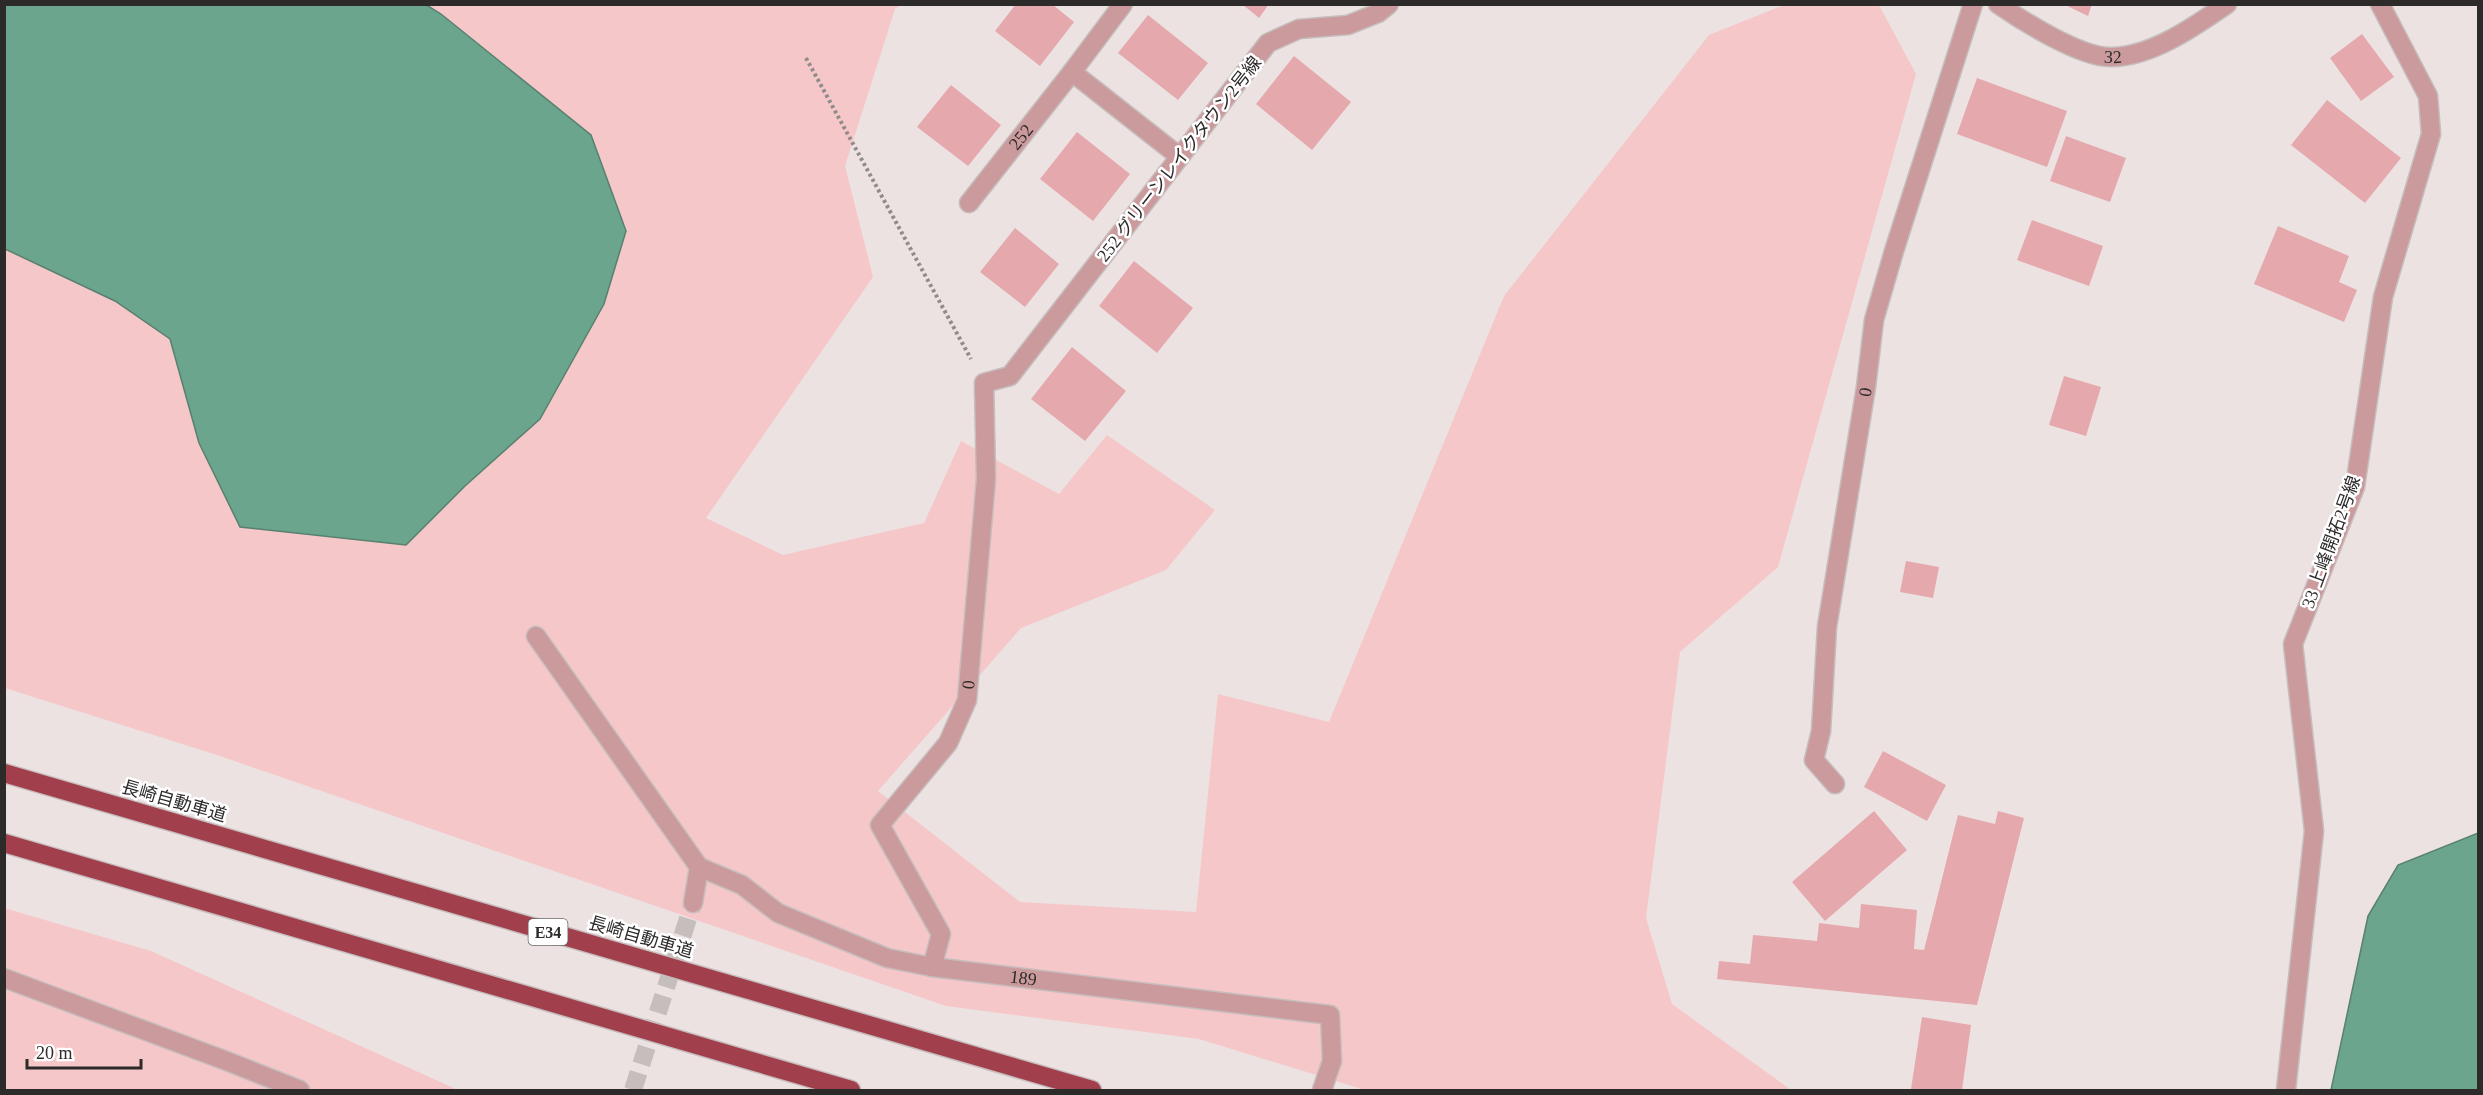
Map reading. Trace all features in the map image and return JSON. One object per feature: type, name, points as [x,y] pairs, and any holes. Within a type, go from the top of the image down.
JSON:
[{"type":"highway","name":"長崎自動車道","points":[[4,773],[1092,1090]]},
{"type":"highway","points":[[4,843],[851,1090]]},
{"type":"street","name":"252","points":[[969,203],[1123,4]]},
{"type":"street","name":"252 グリーンレイクタウン2号線","points":[[984,383],[1010,376],[1269,43],[1299,28],[1348,25],[1378,13],[1389,4]]},
{"type":"street","name":"0","points":[[1835,784],[1814,760],[1821,731],[1827,627],[1866,387],[1874,320],[1973,4]]},
{"type":"street","name":"32","points":[[1998,4],[2015,16],[2086,53],[2110,57],[2135,53],[2170,40],[2227,4]]},
{"type":"street","name":"33 上峰開拓2号線","points":[[2286,1090],[2314,831],[2293,644],[2355,487],[2383,297],[2432,134],[2428,96],[2381,7]]},
{"type":"street","points":[[1072,72],[1180,157]]},
{"type":"street","name":"0","points":[[932,967],[941,934],[880,825],[948,743],[967,700],[986,479],[984,383]]},
{"type":"street","points":[[537,636],[699,867],[693,903]]},
{"type":"street","name":"189","points":[[699,867],[742,885],[778,913],[887,958],[932,967],[1330,1015],[1332,1061],[1322,1090]]},
{"type":"street","points":[[4,978],[224,1059],[300,1090]]},
{"type":"path","points":[[806,58],[984,383]]},
{"type":"shaded area","points":[[5,4],[425,4],[441,14],[591,135],[626,231],[604,304],[540,419],[465,486],[406,545],[240,527],[199,443],[170,339],[115,301],[5,249]]},
{"type":"shaded area","points":[[425,5],[901,5],[895,9],[845,166],[873,277],[706,518],[783,555],[924,523],[961,441],[1059,494],[1107,435],[1215,510],[1166,570],[1021,628],[878,791],[1020,902],[1196,912],[1218,694],[1329,722],[1504,296],[1709,35],[1784,5],[1879,5],[1916,74],[1778,567],[1680,652],[1646,918],[1672,1004],[1791,1090],[1365,1090],[1199,1039],[946,1006],[217,755],[5,688],[4,249],[115,301],[170,339],[199,443],[406,545],[465,486],[441,14]]},
{"type":"shaded area","points":[[2478,833],[2478,1090],[2331,1090],[2368,916],[2398,865]]},
{"type":"shaded area","points":[[4,908],[151,951],[458,1090],[5,1090]]},
{"type":"building","points":[[1016,4],[1052,4],[1074,22],[1040,66],[995,31]]},
{"type":"building","points":[[1242,4],[1269,4],[1259,18]]},
{"type":"building","points":[[2063,4],[2092,4],[2088,16]]},
{"type":"building","points":[[1148,15],[1208,63],[1178,100],[1118,53]]},
{"type":"building","points":[[2362,34],[2394,77],[2361,101],[2330,58]]},
{"type":"building","points":[[1294,56],[1351,102],[1312,150],[1256,104]]},
{"type":"building","points":[[1977,78],[2067,111],[2047,167],[1957,134]]},
{"type":"building","points":[[951,85],[1001,125],[968,166],[917,127]]},
{"type":"building","points":[[2327,100],[2401,158],[2365,203],[2291,145]]},
{"type":"building","points":[[1077,132],[1130,174],[1093,221],[1040,179]]},
{"type":"building","points":[[2066,136],[2126,158],[2110,202],[2050,181]]},
{"type":"building","points":[[2032,220],[2103,246],[2089,286],[2017,260]]},
{"type":"building","points":[[2278,226],[2349,256],[2339,282],[2357,290],[2344,322],[2254,284]]},
{"type":"building","points":[[1015,228],[1059,264],[1025,307],[980,272]]},
{"type":"building","points":[[1134,261],[1193,308],[1157,353],[1099,306]]},
{"type":"building","points":[[1072,347],[1126,391],[1085,441],[1031,399]]},
{"type":"building","points":[[2064,376],[2101,387],[2086,436],[2049,425]]},
{"type":"building","points":[[1906,561],[1939,567],[1933,598],[1900,592]]},
{"type":"building","points":[[1883,751],[1946,785],[1927,821],[1864,787]]},
{"type":"building","points":[[1874,811],[1907,850],[1825,921],[1792,882]]},
{"type":"building","points":[[1998,811],[2024,818],[1977,1005],[1717,979],[1719,961],[1750,964],[1753,935],[1817,941],[1819,923],[1859,928],[1861,904],[1917,910],[1914,949],[1924,950],[1958,815],[1995,824]]},
{"type":"building","points":[[1922,1017],[1971,1025],[1962,1090],[1911,1089]]},
{"type":"tunnel","points":[[633,1090],[693,903]]}]
